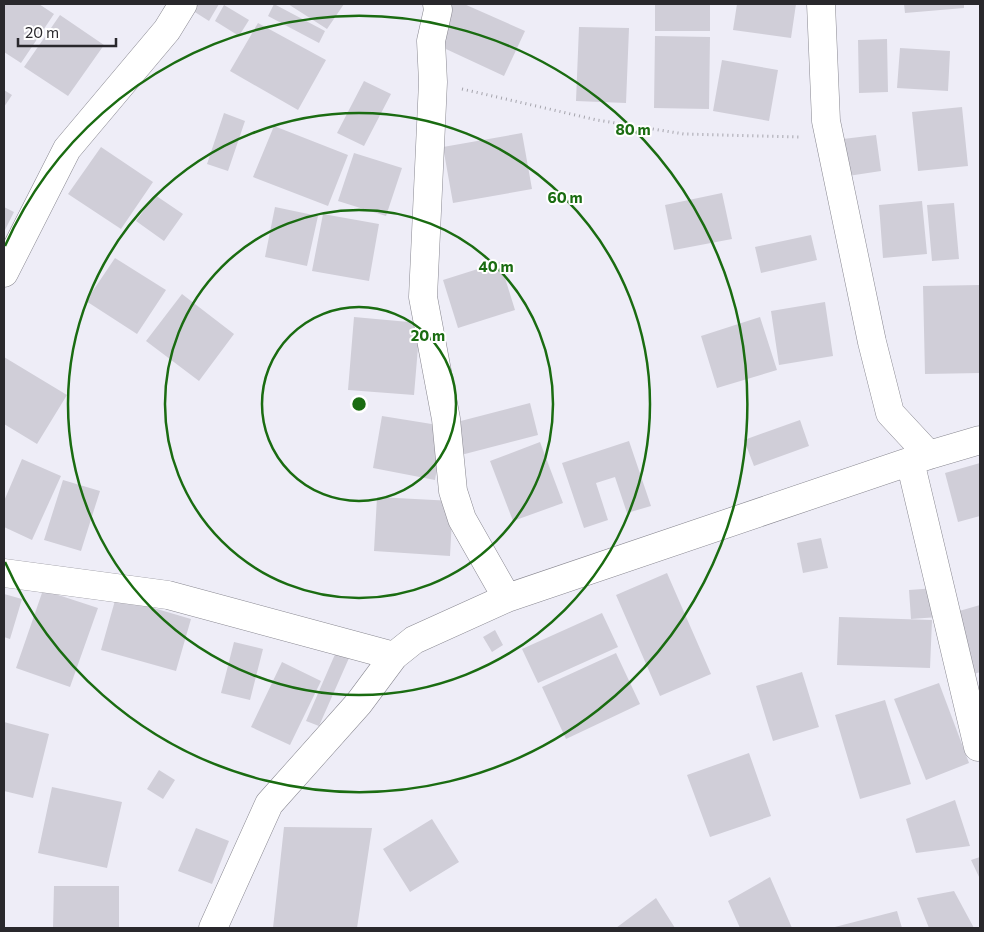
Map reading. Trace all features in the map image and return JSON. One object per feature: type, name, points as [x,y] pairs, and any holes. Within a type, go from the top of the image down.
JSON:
[{"type":"street","points":[[4,274],[67,149],[167,30],[183,4]]},
{"type":"street","points":[[436,4],[438,10],[432,41],[434,82],[423,297],[446,419],[453,491],[462,519],[507,598]]},
{"type":"street","points":[[822,4],[826,121],[829,139],[872,342],[890,413],[919,458],[978,748]]},
{"type":"street","points":[[213,928],[269,804],[359,703],[394,656],[414,640],[507,598],[919,458],[980,440]]},
{"type":"street","points":[[4,573],[168,595],[394,656]]},
{"type":"path","points":[[434,82],[597,120],[684,134],[768,134],[829,139]]},
{"type":"building","points":[[4,4],[39,4],[54,14],[21,63],[4,52]]},
{"type":"building","points":[[193,4],[219,4],[209,21],[190,9]]},
{"type":"building","points":[[274,4],[325,31],[319,43],[268,16]]},
{"type":"building","points":[[288,4],[344,4],[327,29]]},
{"type":"building","points":[[452,4],[464,4],[525,31],[504,76],[433,43]]},
{"type":"building","points":[[655,4],[710,4],[710,31],[655,31]]},
{"type":"building","points":[[737,4],[796,4],[791,38],[733,30]]},
{"type":"building","points":[[904,4],[964,4],[964,8],[905,13]]},
{"type":"building","points":[[224,5],[249,20],[239,36],[215,21]]},
{"type":"building","points":[[60,15],[104,45],[68,96],[24,67]]},
{"type":"building","points":[[258,23],[326,60],[298,110],[230,71]]},
{"type":"building","points":[[579,27],[629,28],[626,103],[576,101]]},
{"type":"building","points":[[655,36],[710,37],[709,109],[654,108]]},
{"type":"building","points":[[887,39],[888,92],[859,93],[858,40]]},
{"type":"building","points":[[900,48],[950,51],[948,91],[897,88]]},
{"type":"building","points":[[722,60],[778,70],[769,121],[713,111]]},
{"type":"building","points":[[364,81],[391,94],[364,146],[337,133]]},
{"type":"building","points":[[4,90],[12,95],[4,107]]},
{"type":"building","points":[[962,107],[968,166],[918,171],[912,112]]},
{"type":"building","points":[[224,113],[245,121],[228,171],[207,164]]},
{"type":"building","points":[[274,126],[348,155],[328,206],[253,177]]},
{"type":"building","points":[[522,133],[532,189],[453,203],[443,147]]},
{"type":"building","points":[[876,135],[881,171],[848,176],[843,139]]},
{"type":"building","points":[[101,147],[153,182],[121,229],[68,194]]},
{"type":"building","points":[[354,153],[402,168],[386,216],[338,201]]},
{"type":"building","points":[[722,193],[732,239],[674,250],[665,205]]},
{"type":"building","points":[[155,195],[183,214],[164,241],[136,221]]},
{"type":"building","points":[[922,201],[927,254],[883,258],[879,205]]},
{"type":"building","points":[[954,203],[959,259],[932,261],[927,205]]},
{"type":"building","points":[[4,207],[14,212],[4,232]]},
{"type":"building","points":[[275,207],[318,216],[307,266],[265,257]]},
{"type":"building","points":[[323,214],[379,224],[369,281],[312,271]]},
{"type":"building","points":[[811,235],[817,260],[761,273],[755,247]]},
{"type":"building","points":[[115,258],[166,290],[137,334],[86,301]]},
{"type":"building","points":[[500,262],[515,310],[458,328],[443,280]]},
{"type":"building","points":[[980,285],[980,373],[925,374],[923,286]]},
{"type":"building","points":[[182,294],[234,334],[199,381],[146,341]]},
{"type":"building","points":[[825,302],[833,356],[779,365],[771,311]]},
{"type":"building","points":[[354,317],[420,323],[414,395],[348,390]]},
{"type":"building","points":[[760,317],[777,370],[717,388],[701,336]]},
{"type":"building","points":[[4,357],[67,395],[37,444],[4,424]]},
{"type":"building","points":[[530,403],[538,435],[461,455],[453,423]]},
{"type":"building","points":[[382,416],[444,426],[435,480],[373,468]]},
{"type":"building","points":[[800,420],[809,446],[754,466],[744,440]]},
{"type":"building","points":[[629,441],[651,506],[627,513],[615,477],[596,483],[608,520],[584,528],[562,463]]},
{"type":"building","points":[[540,442],[563,503],[513,521],[490,461]]},
{"type":"building","points":[[22,459],[61,476],[32,540],[4,527],[4,501]]},
{"type":"building","points":[[980,463],[980,516],[958,522],[945,473]]},
{"type":"building","points":[[63,480],[100,491],[81,551],[44,540]]},
{"type":"building","points":[[377,497],[453,501],[450,556],[374,551]]},
{"type":"building","points":[[821,538],[828,568],[803,573],[797,543]]},
{"type":"building","points":[[667,573],[711,674],[660,696],[616,595]]},
{"type":"building","points":[[936,588],[938,617],[911,619],[909,590]]},
{"type":"building","points":[[43,590],[98,608],[70,687],[16,668]]},
{"type":"building","points":[[4,594],[22,599],[10,639],[4,637]]},
{"type":"building","points":[[116,597],[191,619],[176,671],[101,650]]},
{"type":"building","points":[[980,605],[980,672],[968,676],[949,614]]},
{"type":"building","points":[[602,613],[618,647],[538,683],[522,649]]},
{"type":"building","points":[[839,617],[932,620],[930,668],[837,665]]},
{"type":"building","points":[[495,630],[503,645],[492,652],[483,637]]},
{"type":"building","points":[[234,642],[263,649],[250,700],[221,693]]},
{"type":"building","points":[[336,652],[349,658],[319,726],[306,721]]},
{"type":"building","points":[[616,653],[640,704],[566,739],[542,687]]},
{"type":"building","points":[[282,662],[321,681],[290,745],[251,727]]},
{"type":"building","points":[[802,672],[819,727],[773,741],[756,686]]},
{"type":"building","points":[[939,683],[969,763],[926,780],[894,699]]},
{"type":"building","points":[[885,700],[911,784],[860,799],[835,715]]},
{"type":"building","points":[[4,722],[49,734],[33,798],[4,791]]},
{"type":"building","points":[[749,753],[771,816],[710,837],[687,775]]},
{"type":"building","points":[[159,770],[175,780],[163,799],[147,789]]},
{"type":"building","points":[[52,787],[122,802],[107,868],[38,853]]},
{"type":"building","points":[[955,800],[970,846],[916,853],[906,819]]},
{"type":"building","points":[[432,819],[459,862],[410,892],[383,849]]},
{"type":"building","points":[[284,827],[372,828],[357,928],[273,928]]},
{"type":"building","points":[[196,828],[229,841],[212,884],[178,871]]},
{"type":"building","points":[[980,857],[980,879],[971,860]]},
{"type":"building","points":[[770,877],[792,928],[740,928],[728,901]]},
{"type":"building","points":[[54,886],[119,886],[119,928],[53,928]]},
{"type":"building","points":[[954,891],[974,928],[929,928],[917,898]]},
{"type":"building","points":[[656,898],[675,928],[616,928]]},
{"type":"building","points":[[897,911],[902,928],[831,928]]}]
